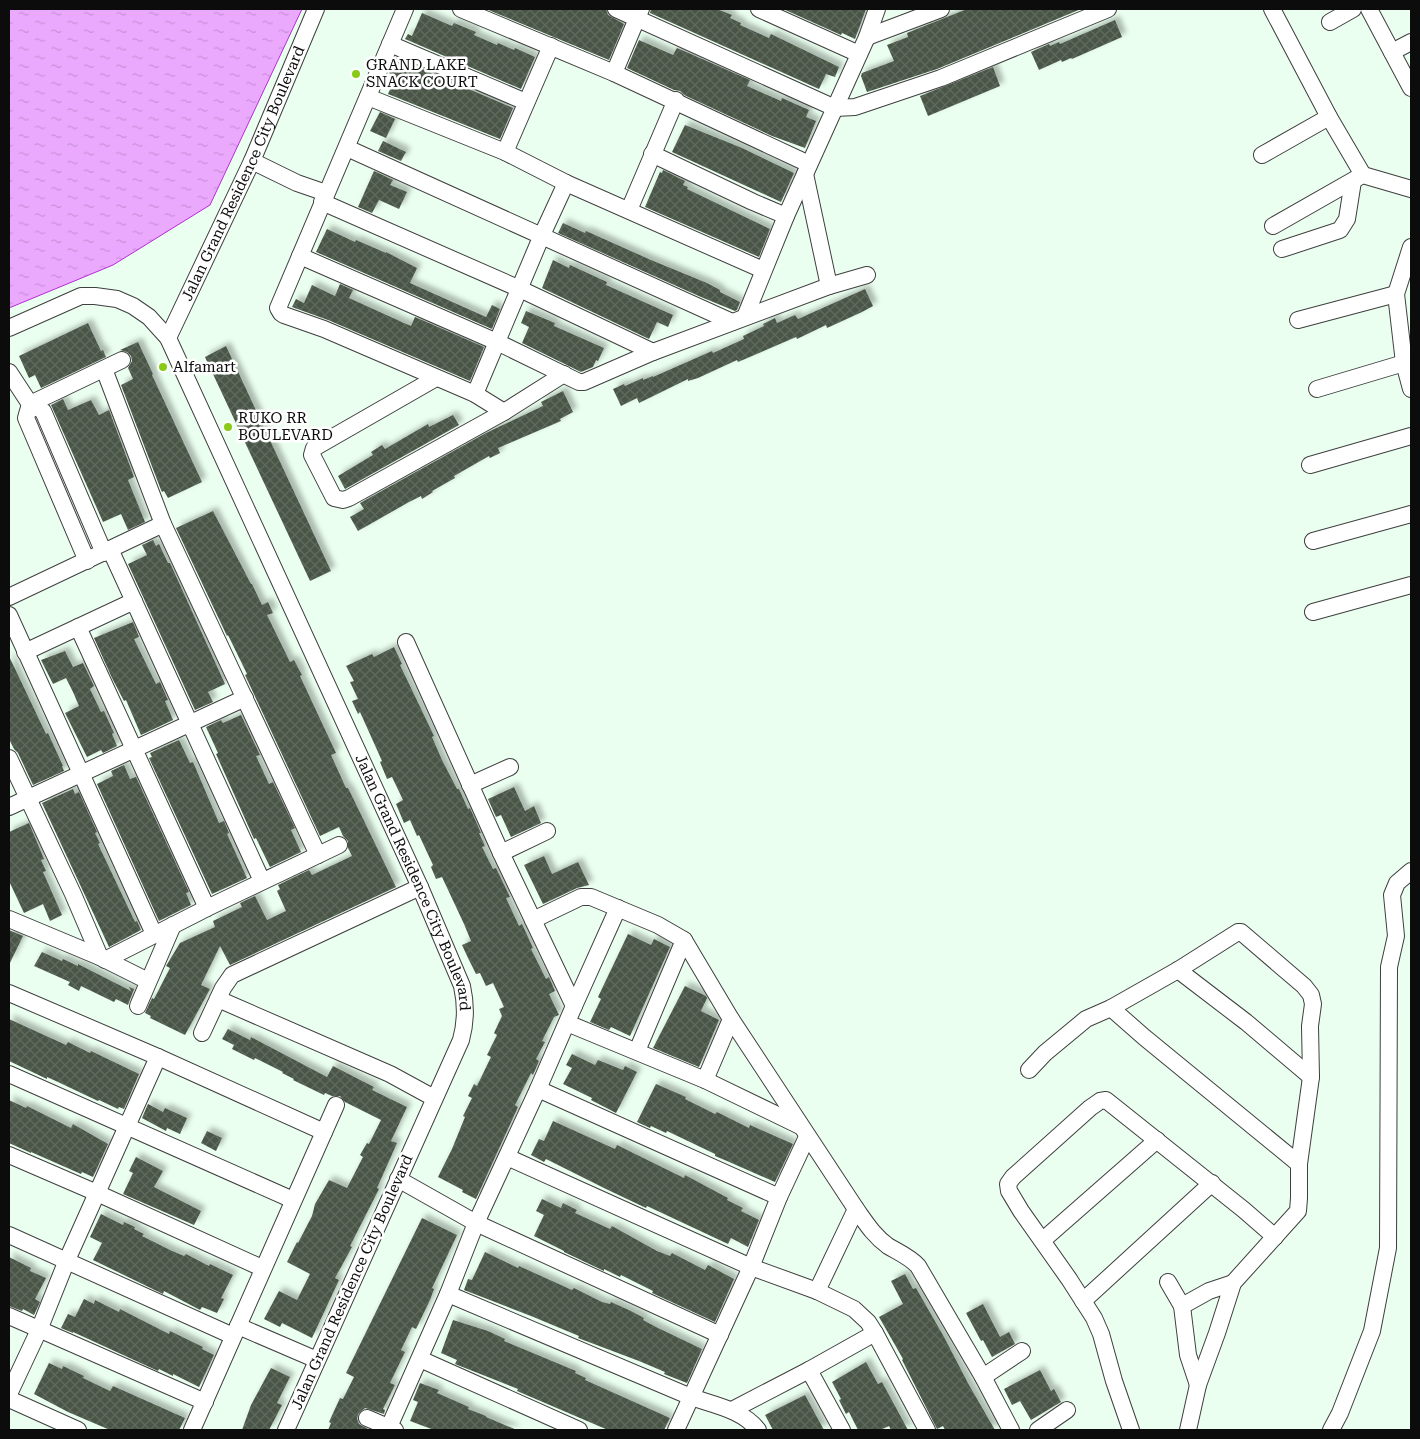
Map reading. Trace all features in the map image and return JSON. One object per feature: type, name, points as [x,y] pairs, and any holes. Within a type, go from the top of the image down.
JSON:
[{"type":"street","name":"Jalan Grand Residence City Boulevard","points":[[168,338],[252,161],[316,9]]},
{"type":"street","points":[[405,9],[278,306],[281,313],[324,329],[474,394],[504,412]]},
{"type":"street","points":[[461,9],[676,100],[807,169]]},
{"type":"street","points":[[616,9],[639,13],[835,108],[855,108],[942,78],[1108,9]]},
{"type":"street","points":[[759,9],[859,54]]},
{"type":"street","points":[[739,320],[763,270],[878,9]]},
{"type":"street","points":[[867,37],[941,9]]},
{"type":"street","points":[[1272,9],[1329,117],[1358,178],[1347,219],[1340,230],[1282,249]]},
{"type":"street","points":[[1330,22],[1353,9]]},
{"type":"street","points":[[1369,9],[1392,52],[1409,78]]},
{"type":"street","points":[[614,73],[639,13]]},
{"type":"street","points":[[1392,52],[1411,42]]},
{"type":"street","points":[[390,44],[526,102]]},
{"type":"street","points":[[505,152],[551,46]]},
{"type":"street","points":[[368,97],[505,152],[566,183],[763,270]]},
{"type":"street","points":[[629,210],[676,100]]},
{"type":"street","points":[[1262,155],[1329,117]]},
{"type":"street","points":[[347,148],[739,320]]},
{"type":"street","points":[[652,154],[752,202],[786,216]]},
{"type":"street","points":[[252,161],[324,198],[653,352]]},
{"type":"street","points":[[807,169],[829,286]]},
{"type":"street","points":[[1273,226],[1358,178],[1411,189]]},
{"type":"street","points":[[474,394],[566,183]]},
{"type":"street","points":[[1411,247],[1396,294],[1404,363],[1411,389]]},
{"type":"street","points":[[300,256],[584,382],[653,352],[829,286],[867,275]]},
{"type":"street","points":[[1298,320],[1396,294]]},
{"type":"street","name":"Jalan Grand Residence City Boulevard","points":[[9,328],[81,296],[96,296],[117,298],[133,306],[149,317],[168,338],[420,887],[462,986],[465,999],[465,1026],[461,1040],[286,1430]]},
{"type":"street","points":[[87,561],[26,418],[30,404],[122,360]]},
{"type":"street","points":[[1318,389],[1404,363]]},
{"type":"street","points":[[104,370],[163,524],[318,855]]},
{"type":"street","points":[[9,372],[30,404],[43,411],[107,551],[134,601],[262,881]]},
{"type":"street","points":[[436,378],[314,448],[312,455],[334,498],[343,500],[349,498],[504,412],[564,374]]},
{"type":"street","points":[[1310,465],[1411,436]]},
{"type":"street","points":[[1313,541],[1411,514]]},
{"type":"street","points":[[9,597],[163,524]]},
{"type":"street","points":[[1313,612],[1411,585]]},
{"type":"street","points":[[25,652],[134,601]]},
{"type":"street","points":[[9,615],[154,934]]},
{"type":"street","points":[[78,627],[207,908]]},
{"type":"street","points":[[406,642],[501,853],[574,1006]]},
{"type":"street","points":[[9,807],[245,698]]},
{"type":"street","points":[[9,758],[102,958]]},
{"type":"street","points":[[470,785],[510,767]]},
{"type":"street","points":[[501,853],[547,831]]},
{"type":"street","points":[[102,958],[339,845]]},
{"type":"street","points":[[1331,1430],[1340,1413],[1372,1331],[1388,1248],[1389,967],[1396,936],[1392,895],[1397,884],[1411,871]]},
{"type":"street","points":[[202,1033],[232,975],[420,887]]},
{"type":"street","points":[[533,920],[581,897],[587,896],[658,925],[684,940],[731,1019],[856,1210],[875,1235],[918,1266],[983,1377],[1011,1430]]},
{"type":"street","points":[[9,906],[13,920],[102,958],[148,981]]},
{"type":"street","points":[[367,1418],[392,1429],[476,1223],[618,908]]},
{"type":"street","points":[[138,1006],[173,925]]},
{"type":"street","points":[[1029,1070],[1045,1053],[1086,1019],[1112,1008],[1178,970],[1233,933],[1241,932],[1304,986],[1311,995],[1313,1004],[1310,1026],[1311,1077],[1298,1164],[1298,1211],[1232,1283],[1182,1306]]},
{"type":"street","points":[[637,1051],[684,940]]},
{"type":"street","points":[[1178,970],[1246,1022],[1311,1077]]},
{"type":"street","points":[[9,992],[324,1132]]},
{"type":"street","points":[[218,999],[390,1074],[434,1098]]},
{"type":"street","points":[[1112,1008],[1144,1037],[1298,1164]]},
{"type":"street","points":[[704,1080],[731,1019]]},
{"type":"street","points":[[567,1022],[704,1080],[804,1132]]},
{"type":"street","points":[[9,1394],[39,1330],[67,1260],[158,1057]]},
{"type":"street","points":[[9,1074],[292,1200]]},
{"type":"street","points":[[538,1089],[779,1197]]},
{"type":"street","points":[[1131,1430],[1116,1390],[1101,1334],[1083,1301],[1017,1204],[1009,1191],[1008,1184],[1090,1108],[1100,1100],[1106,1100],[1212,1183],[1275,1237]]},
{"type":"street","points":[[192,1430],[292,1200],[336,1105]]},
{"type":"street","points":[[676,1430],[751,1267],[804,1132]]},
{"type":"street","points":[[1043,1240],[1157,1140]]},
{"type":"street","points":[[9,1154],[262,1268]]},
{"type":"street","points":[[507,1157],[751,1267],[817,1291],[854,1309],[868,1322],[875,1333],[927,1430]]},
{"type":"street","points":[[398,1180],[476,1223],[720,1335]]},
{"type":"street","points":[[1083,1301],[1212,1183]]},
{"type":"street","points":[[817,1291],[856,1210]]},
{"type":"street","points":[[9,1235],[236,1331],[316,1360]]},
{"type":"street","points":[[1168,1282],[1182,1306],[1188,1354],[1198,1385]]},
{"type":"street","points":[[1188,1430],[1198,1385],[1217,1333],[1232,1283]]},
{"type":"street","points":[[448,1294],[691,1397],[732,1410],[752,1423],[758,1430]]},
{"type":"street","points":[[9,1316],[205,1402]]},
{"type":"street","points":[[732,1410],[875,1333]]},
{"type":"street","points":[[983,1377],[1022,1351]]},
{"type":"street","points":[[420,1359],[579,1430]]},
{"type":"street","points":[[809,1370],[842,1430]]},
{"type":"street","points":[[9,1399],[78,1430]]},
{"type":"street","points":[[1038,1430],[1067,1410]]},
{"type":"water","points":[[9,9],[302,9],[210,205],[113,265],[9,308]]},
{"type":"building","points":[[486,9],[606,9],[608,15],[624,24],[609,60]]},
{"type":"building","points":[[651,9],[717,9],[732,15],[730,18],[741,23],[740,25],[769,38],[771,34],[839,67],[835,77],[826,74],[819,89],[650,13]]},
{"type":"building","points":[[783,9],[866,9],[855,39],[842,33],[841,35]]},
{"type":"building","points":[[967,9],[1081,9],[937,69],[867,92],[861,76],[862,73],[894,61],[887,45],[908,37],[907,33]]},
{"type":"building","points":[[422,13],[452,26],[454,23],[476,32],[474,35],[497,45],[498,43],[514,50],[515,48],[535,57],[521,89],[405,39],[408,34],[412,36]]},
{"type":"building","points":[[1115,20],[1122,37],[1072,59],[1062,62],[1061,60],[1039,70],[1031,52],[1049,44],[1050,46],[1059,42],[1060,44]]},
{"type":"building","points":[[639,40],[673,55],[677,48],[750,80],[747,86],[781,101],[782,98],[809,110],[806,117],[816,121],[805,148],[772,136],[684,95],[680,91],[627,68]]},
{"type":"building","points":[[396,58],[513,108],[500,139],[388,94],[396,76],[389,73]]},
{"type":"building","points":[[993,67],[1000,86],[928,116],[920,96]]},
{"type":"building","points":[[380,112],[395,119],[386,138],[370,131]]},
{"type":"building","points":[[685,125],[742,148],[794,173],[781,202],[672,152]]},
{"type":"building","points":[[383,141],[406,152],[401,161],[378,151]]},
{"type":"building","points":[[663,170],[685,181],[683,185],[688,187],[687,189],[770,229],[759,257],[645,207],[660,172],[662,173]]},
{"type":"building","points":[[374,171],[393,180],[390,185],[407,192],[399,209],[379,200],[372,213],[358,207]]},
{"type":"building","points":[[563,223],[707,283],[740,302],[737,310],[735,311],[701,297],[558,233]]},
{"type":"building","points":[[327,229],[355,242],[356,240],[386,252],[417,268],[410,283],[486,317],[492,305],[500,309],[492,329],[316,252]]},
{"type":"building","points":[[553,260],[569,268],[570,265],[607,282],[606,285],[673,315],[668,327],[657,322],[649,339],[542,288]]},
{"type":"building","points":[[340,284],[353,290],[349,298],[404,323],[411,326],[415,317],[484,347],[470,381],[328,320],[292,307],[296,299],[304,303],[312,285],[335,296]]},
{"type":"building","points":[[865,289],[873,306],[862,312],[827,328],[826,325],[797,339],[796,337],[738,362],[737,360],[698,378],[688,381],[688,379],[639,403],[637,398],[621,406],[613,389],[643,378],[643,380],[653,377],[712,351],[713,353],[744,339],[743,336],[764,326],[763,324],[775,318],[777,323],[795,315],[798,319]]},
{"type":"building","points":[[526,311],[555,323],[554,326],[604,348],[598,361],[596,360],[593,367],[581,372],[522,343],[529,327],[521,323]]},
{"type":"building","points":[[88,323],[101,351],[103,350],[106,357],[41,388],[35,375],[29,378],[19,356]]},
{"type":"building","points":[[138,342],[202,482],[168,498],[164,491],[162,492],[161,490],[121,385],[133,379],[128,368],[132,361],[131,356],[127,352],[120,350]]},
{"type":"building","points":[[226,346],[331,571],[310,581],[205,357]]},
{"type":"building","points":[[563,391],[573,412],[560,419],[561,421],[498,448],[500,453],[490,458],[489,456],[454,476],[455,478],[422,499],[421,496],[358,531],[350,517],[364,509],[360,503],[486,433],[543,406],[541,402]]},
{"type":"building","points":[[63,399],[68,410],[91,400],[99,415],[109,410],[134,477],[128,480],[145,522],[128,530],[121,514],[103,522],[51,405]]},
{"type":"building","points":[[453,415],[459,425],[345,489],[338,476],[373,455],[371,452],[382,445],[385,449],[428,424],[429,427]]},
{"type":"building","points":[[213,511],[262,605],[268,602],[273,613],[267,615],[290,662],[294,660],[302,675],[300,676],[336,753],[331,755],[396,887],[230,965],[220,946],[201,985],[210,989],[185,1035],[150,1018],[151,1016],[145,1013],[170,968],[166,966],[180,943],[215,927],[213,921],[242,907],[240,903],[255,896],[267,920],[286,911],[277,891],[280,889],[278,885],[309,870],[312,875],[352,856],[348,848],[348,841],[343,836],[339,827],[320,836],[245,675],[247,674],[176,528]]},
{"type":"building","points":[[153,540],[156,546],[159,544],[168,563],[170,563],[225,684],[208,692],[213,702],[195,710],[128,564],[147,555],[142,545]]},
{"type":"building","points":[[133,622],[139,637],[134,639],[156,684],[160,682],[168,700],[165,701],[173,720],[141,735],[126,700],[124,701],[112,678],[94,638]]},
{"type":"building","points":[[394,647],[402,664],[400,665],[434,736],[432,737],[442,760],[468,809],[470,808],[481,833],[479,833],[485,846],[482,847],[493,869],[496,868],[510,897],[506,898],[519,926],[522,924],[533,948],[531,949],[546,979],[549,977],[555,991],[549,994],[559,1015],[554,1017],[542,1041],[545,1042],[536,1059],[539,1061],[515,1105],[518,1107],[476,1199],[438,1177],[465,1117],[463,1116],[472,1098],[468,1096],[474,1084],[477,1086],[491,1057],[487,1055],[497,1035],[494,1033],[502,1016],[499,1009],[504,1007],[493,983],[486,986],[480,973],[476,974],[468,958],[462,945],[471,941],[464,924],[442,877],[436,879],[431,867],[433,865],[419,835],[417,836],[410,820],[404,823],[396,804],[403,800],[392,777],[387,779],[380,762],[382,761],[360,712],[358,714],[352,701],[358,699],[350,682],[354,681],[346,666],[372,654],[374,657]]},
{"type":"building","points":[[65,651],[73,667],[83,663],[94,686],[90,689],[101,712],[104,711],[114,733],[112,734],[117,746],[103,753],[101,750],[87,757],[65,713],[79,706],[73,692],[66,678],[53,684],[41,660]]},
{"type":"building","points":[[9,656],[46,734],[48,733],[64,771],[33,785],[18,753],[9,739]]},
{"type":"building","points":[[241,715],[260,755],[256,756],[269,784],[273,782],[295,828],[291,830],[301,852],[270,867],[256,838],[254,839],[206,727],[221,720],[223,723]]},
{"type":"building","points":[[179,740],[190,763],[193,762],[219,823],[224,821],[229,833],[227,834],[247,878],[212,894],[149,758],[152,757],[150,753]]},
{"type":"building","points":[[124,765],[130,779],[136,777],[189,892],[186,893],[191,905],[159,921],[97,784],[113,776],[111,771]]},
{"type":"building","points":[[514,787],[525,811],[534,806],[541,823],[511,837],[501,815],[496,817],[488,799]]},
{"type":"building","points":[[73,789],[75,794],[79,792],[97,832],[95,833],[100,843],[98,844],[135,922],[137,921],[141,930],[109,947],[42,803]]},
{"type":"building","points":[[29,823],[44,859],[41,860],[46,871],[43,872],[62,915],[50,921],[43,904],[24,913],[9,881],[9,832]]},
{"type":"building","points":[[544,856],[552,874],[578,862],[589,885],[577,888],[543,904],[524,865]]},
{"type":"building","points":[[9,930],[23,936],[9,965]]},
{"type":"building","points":[[628,934],[651,945],[654,939],[670,947],[630,1036],[611,1027],[609,1030],[590,1022],[601,999],[598,997]]},
{"type":"building","points":[[42,952],[62,961],[63,959],[78,966],[78,964],[131,991],[129,987],[134,989],[128,1005],[116,999],[114,1002],[81,986],[79,991],[68,985],[70,982],[34,966]]},
{"type":"building","points":[[685,986],[706,996],[707,998],[701,1011],[719,1020],[699,1067],[653,1048]]},
{"type":"building","points":[[9,1019],[66,1045],[68,1042],[90,1053],[91,1051],[139,1074],[124,1109],[119,1107],[118,1109],[98,1101],[9,1061]]},
{"type":"building","points":[[228,1029],[250,1040],[251,1037],[327,1077],[333,1066],[374,1087],[372,1090],[407,1107],[391,1141],[397,1143],[377,1188],[379,1189],[350,1246],[352,1247],[335,1278],[339,1280],[312,1338],[282,1323],[280,1327],[264,1319],[279,1291],[297,1300],[310,1274],[287,1262],[312,1216],[315,1204],[329,1180],[347,1188],[363,1157],[360,1155],[367,1143],[369,1144],[381,1120],[345,1102],[340,1096],[332,1096],[325,1093],[324,1095],[255,1058],[254,1060],[232,1049],[234,1045],[222,1039]]},
{"type":"building","points":[[572,1054],[595,1065],[598,1060],[623,1070],[625,1066],[637,1072],[616,1113],[591,1100],[592,1098],[563,1084],[572,1068],[566,1065]]},
{"type":"building","points":[[656,1084],[686,1097],[685,1099],[715,1114],[717,1112],[749,1128],[750,1125],[793,1144],[775,1182],[715,1156],[715,1154],[667,1131],[666,1133],[637,1122]]},
{"type":"building","points":[[9,1100],[26,1108],[27,1106],[71,1128],[73,1124],[108,1144],[93,1177],[82,1172],[81,1174],[9,1143]]},
{"type":"building","points":[[148,1104],[163,1112],[165,1108],[187,1118],[180,1134],[167,1128],[166,1131],[142,1118]]},
{"type":"building","points":[[553,1121],[615,1149],[617,1145],[684,1178],[685,1175],[728,1198],[727,1200],[743,1208],[741,1211],[759,1220],[748,1247],[731,1238],[728,1244],[647,1206],[646,1208],[546,1159],[544,1162],[531,1155],[539,1139],[544,1141]]},
{"type":"building","points":[[207,1131],[222,1138],[216,1151],[201,1143]]},
{"type":"building","points":[[136,1157],[163,1171],[154,1187],[201,1211],[194,1225],[123,1194],[133,1173],[129,1171]]},
{"type":"building","points":[[542,1199],[561,1208],[563,1203],[577,1210],[575,1213],[610,1229],[612,1226],[657,1251],[670,1256],[672,1253],[705,1270],[708,1265],[734,1279],[715,1322],[652,1293],[653,1291],[621,1275],[620,1277],[604,1269],[604,1271],[534,1236],[544,1215],[536,1211]]},
{"type":"building","points":[[101,1214],[123,1225],[124,1222],[135,1227],[134,1229],[144,1234],[142,1236],[170,1250],[184,1256],[186,1254],[209,1266],[210,1264],[233,1275],[221,1298],[224,1299],[217,1313],[202,1307],[200,1310],[164,1291],[163,1294],[93,1260],[102,1243],[90,1237]]},
{"type":"building","points":[[422,1218],[457,1235],[432,1288],[434,1289],[430,1300],[416,1329],[412,1327],[401,1350],[405,1352],[390,1383],[395,1385],[383,1409],[385,1410],[384,1414],[365,1408],[358,1414],[359,1424],[370,1430],[328,1430],[331,1423],[329,1422],[340,1398],[343,1399],[354,1377],[346,1373]]},
{"type":"building","points":[[485,1252],[572,1290],[574,1288],[602,1302],[610,1304],[611,1302],[644,1318],[643,1320],[656,1327],[702,1349],[687,1383],[639,1361],[578,1338],[579,1336],[464,1290],[468,1279],[472,1280]]},
{"type":"building","points":[[9,1257],[31,1268],[30,1271],[46,1278],[35,1299],[40,1302],[34,1315],[23,1309],[22,1311],[9,1306]]},
{"type":"building","points":[[905,1274],[913,1289],[916,1288],[995,1430],[945,1430],[943,1426],[937,1429],[903,1359],[879,1317],[903,1304],[891,1281]]},
{"type":"building","points":[[84,1299],[94,1304],[95,1300],[119,1312],[120,1309],[169,1334],[170,1331],[203,1347],[202,1349],[214,1355],[199,1387],[173,1374],[173,1376],[159,1369],[158,1371],[61,1328],[68,1314],[75,1317]]},
{"type":"building","points":[[983,1304],[1000,1337],[1009,1332],[1015,1344],[992,1357],[966,1313]]},
{"type":"building","points":[[453,1320],[488,1331],[505,1339],[504,1341],[576,1371],[575,1373],[586,1378],[585,1380],[670,1418],[664,1430],[608,1430],[517,1391],[518,1389],[455,1364],[457,1360],[441,1353]]},
{"type":"building","points":[[866,1362],[878,1384],[882,1382],[908,1430],[891,1430],[889,1426],[880,1430],[858,1430],[849,1412],[846,1414],[832,1382]]},
{"type":"building","points":[[49,1363],[62,1369],[63,1366],[110,1391],[113,1386],[185,1418],[179,1430],[110,1430],[68,1412],[34,1394]]},
{"type":"building","points":[[271,1368],[290,1377],[277,1403],[282,1405],[269,1430],[242,1430],[251,1405]]},
{"type":"building","points":[[1040,1370],[1051,1391],[1054,1389],[1061,1402],[1031,1420],[1020,1401],[1012,1405],[1004,1389]]},
{"type":"building","points":[[420,1383],[439,1390],[437,1393],[469,1407],[468,1409],[517,1430],[434,1430],[410,1421],[418,1402],[413,1400]]},
{"type":"building","points":[[805,1395],[824,1430],[773,1430],[765,1415]]},
{"type":"place","name":"GRAND LAKE SNACK COURT","points":[[356,74]]},
{"type":"place","name":"Alfamart","points":[[163,367]]},
{"type":"place","name":"RUKO RR BOULEVARD","points":[[228,427]]}]
